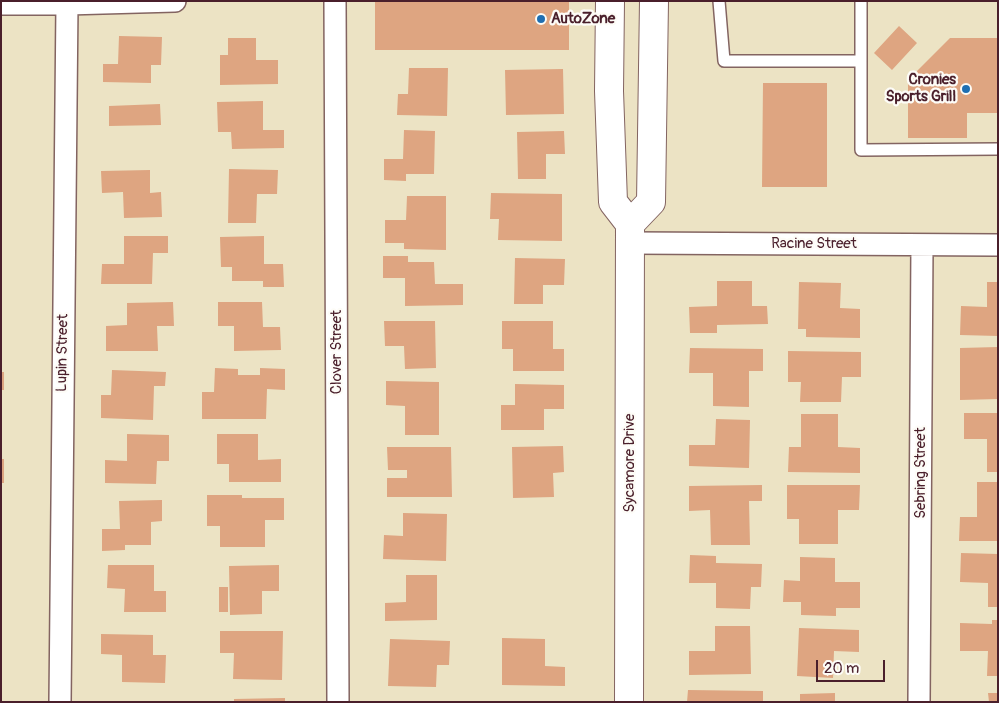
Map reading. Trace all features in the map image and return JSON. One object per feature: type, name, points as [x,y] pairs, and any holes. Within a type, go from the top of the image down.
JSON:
[{"type":"main road","points":[[610,1],[609,92],[613,202],[631,233],[650,202],[654,1]]},
{"type":"main road","name":"Sycamore Drive","points":[[629,702],[631,233]]},
{"type":"street","points":[[1,4],[175,1]]},
{"type":"street","name":"Clover Street","points":[[335,1],[338,702]]},
{"type":"street","name":"Lupin Street","points":[[60,702],[67,4]]},
{"type":"street","name":"Racine Street","points":[[631,233],[922,245],[998,245]]},
{"type":"street","name":"Sebring Street","points":[[919,702],[922,245]]},
{"type":"lane","points":[[719,1],[724,62],[861,62]]},
{"type":"lane","points":[[861,1],[860,150],[998,149]]},
{"type":"building","points":[[375,1],[569,1],[569,50],[375,50]]},
{"type":"building","points":[[899,26],[917,43],[892,70],[874,53]]},
{"type":"building","points":[[119,36],[162,37],[161,65],[151,65],[151,83],[103,82],[103,64],[118,64]]},
{"type":"building","points":[[228,38],[256,38],[256,60],[278,60],[278,84],[220,85],[220,55],[228,55]]},
{"type":"building","points":[[950,38],[998,38],[998,113],[967,113],[967,138],[908,138],[908,80]]},
{"type":"building","points":[[409,68],[448,68],[447,116],[397,115],[398,94],[408,94]]},
{"type":"building","points":[[563,69],[564,114],[506,115],[505,70]]},
{"type":"building","points":[[763,83],[827,83],[827,187],[762,187]]},
{"type":"building","points":[[263,101],[263,130],[284,130],[284,148],[232,149],[231,132],[218,132],[217,102]]},
{"type":"building","points":[[160,104],[161,125],[109,126],[109,106]]},
{"type":"building","points":[[404,130],[435,131],[434,174],[406,174],[406,181],[384,180],[384,159],[403,159]]},
{"type":"building","points":[[564,131],[565,154],[546,154],[546,179],[518,179],[517,132]]},
{"type":"building","points":[[229,169],[278,170],[277,194],[257,194],[256,223],[228,223]]},
{"type":"building","points":[[150,170],[150,193],[161,192],[162,217],[124,218],[123,192],[102,193],[101,171]]},
{"type":"building","points":[[491,193],[562,194],[562,241],[498,240],[499,219],[490,219]]},
{"type":"building","points":[[407,196],[446,196],[446,250],[404,249],[404,243],[385,243],[385,220],[406,220]]},
{"type":"building","points":[[124,236],[168,236],[168,253],[153,253],[152,284],[101,284],[102,264],[124,264]]},
{"type":"building","points":[[264,236],[264,264],[283,264],[284,287],[263,287],[263,281],[232,281],[232,267],[221,267],[220,237]]},
{"type":"building","points":[[383,256],[408,256],[408,262],[434,262],[435,284],[463,284],[463,305],[405,306],[405,278],[383,278]]},
{"type":"building","points":[[515,258],[565,259],[564,285],[543,285],[543,304],[514,304]]},
{"type":"building","points":[[717,281],[752,281],[752,306],[767,306],[768,324],[717,325],[717,333],[690,333],[689,307],[717,306]]},
{"type":"building","points":[[799,282],[841,283],[840,308],[860,309],[860,338],[806,337],[806,329],[798,329]]},
{"type":"building","points":[[987,282],[998,282],[998,336],[960,335],[961,306],[987,307]]},
{"type":"building","points":[[173,302],[174,326],[157,326],[158,351],[106,351],[106,326],[127,325],[127,303]]},
{"type":"building","points":[[218,302],[262,302],[263,327],[280,327],[281,350],[234,351],[234,326],[218,326]]},
{"type":"building","points":[[384,321],[435,321],[436,368],[405,369],[404,346],[385,346]]},
{"type":"building","points":[[502,321],[553,321],[553,349],[564,349],[564,371],[513,371],[513,349],[502,349]]},
{"type":"building","points":[[998,347],[998,399],[960,400],[960,348]]},
{"type":"building","points":[[690,348],[763,349],[763,371],[749,371],[749,407],[713,406],[713,373],[689,373]]},
{"type":"building","points":[[788,351],[861,352],[861,377],[842,377],[841,402],[800,402],[801,382],[788,382]]},
{"type":"building","points":[[215,368],[238,369],[238,375],[260,375],[260,368],[285,369],[285,390],[267,389],[266,419],[202,419],[202,392],[214,392]]},
{"type":"building","points":[[112,370],[166,372],[165,386],[154,386],[153,420],[101,418],[101,395],[111,395]]},
{"type":"building","points":[[1,372],[4,372],[4,390],[1,390]]},
{"type":"building","points":[[386,381],[439,382],[439,435],[405,435],[405,406],[386,405]]},
{"type":"building","points":[[515,384],[564,385],[564,409],[544,409],[544,430],[501,430],[501,405],[515,405]]},
{"type":"building","points":[[964,413],[998,413],[998,472],[987,472],[987,439],[964,439]]},
{"type":"building","points":[[801,414],[838,414],[838,447],[860,448],[860,473],[788,472],[789,447],[801,447]]},
{"type":"building","points":[[716,419],[750,420],[749,468],[689,466],[689,445],[715,445]]},
{"type":"building","points":[[127,434],[169,435],[169,461],[157,461],[156,484],[105,483],[105,460],[127,461]]},
{"type":"building","points":[[217,434],[258,434],[258,460],[281,459],[281,482],[229,482],[229,464],[217,464]]},
{"type":"building","points":[[563,446],[564,472],[553,473],[554,497],[513,498],[512,447]]},
{"type":"building","points":[[387,447],[451,447],[452,497],[387,497],[387,478],[407,478],[407,470],[388,470]]},
{"type":"building","points":[[1,459],[4,459],[4,483],[1,483]]},
{"type":"building","points":[[977,482],[998,482],[998,541],[959,541],[960,517],[977,517]]},
{"type":"building","points":[[762,485],[762,501],[749,501],[750,545],[711,545],[710,510],[689,511],[689,486]]},
{"type":"building","points":[[787,485],[860,485],[859,510],[838,510],[838,544],[799,544],[799,519],[787,519]]},
{"type":"building","points":[[207,495],[242,495],[242,498],[284,498],[284,520],[265,520],[265,547],[220,547],[220,526],[207,526]]},
{"type":"building","points":[[162,500],[162,521],[151,522],[151,545],[125,545],[125,550],[102,551],[102,529],[120,529],[119,501]]},
{"type":"building","points":[[403,513],[447,514],[446,561],[383,559],[384,535],[403,536]]},
{"type":"building","points":[[961,553],[998,554],[998,607],[988,607],[988,583],[960,582]]},
{"type":"building","points":[[690,555],[716,556],[716,563],[762,564],[761,587],[751,587],[750,609],[716,608],[716,583],[689,583]]},
{"type":"building","points":[[800,557],[835,558],[835,582],[860,582],[860,608],[836,608],[836,616],[801,615],[801,602],[783,602],[784,580],[800,581]]},
{"type":"building","points":[[108,565],[154,565],[154,591],[166,591],[166,612],[124,612],[125,589],[107,588]]},
{"type":"building","points":[[279,565],[279,591],[262,591],[262,614],[230,615],[229,566]]},
{"type":"building","points":[[406,575],[437,575],[437,620],[385,621],[385,603],[406,602]]},
{"type":"building","points":[[219,587],[228,587],[228,612],[219,612]]},
{"type":"building","points":[[992,620],[998,620],[998,676],[987,676],[988,651],[960,651],[960,623],[992,624]]},
{"type":"building","points":[[715,626],[750,626],[751,674],[689,675],[689,651],[715,651]]},
{"type":"building","points":[[799,628],[859,630],[859,652],[834,651],[833,678],[797,676]]},
{"type":"building","points":[[220,631],[283,631],[282,680],[233,679],[234,653],[220,653]]},
{"type":"building","points":[[101,634],[153,635],[153,655],[166,655],[165,683],[122,682],[122,655],[101,654]]},
{"type":"building","points":[[502,638],[545,639],[545,666],[565,667],[565,686],[502,685]]},
{"type":"building","points":[[390,639],[450,641],[449,665],[437,665],[436,687],[388,686]]},
{"type":"building","points":[[688,690],[763,691],[763,702],[687,702]]},
{"type":"building","points":[[835,693],[835,702],[800,702],[800,694]]},
{"type":"building","points":[[988,693],[998,693],[998,702],[989,702]]},
{"type":"building","points":[[285,698],[285,702],[234,702],[234,699]]},
{"type":"place","name":"AutoZone","points":[[541,19]]},
{"type":"place","name":"Cronies Sports Grill","points":[[966,89]]}]
